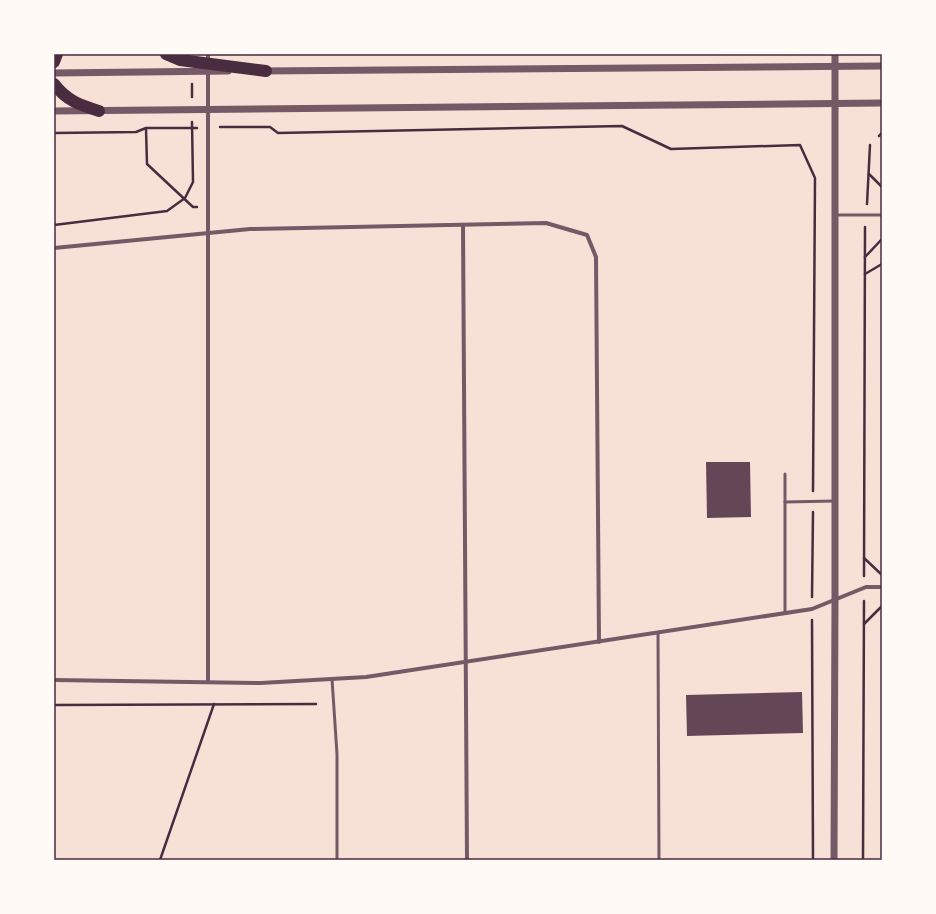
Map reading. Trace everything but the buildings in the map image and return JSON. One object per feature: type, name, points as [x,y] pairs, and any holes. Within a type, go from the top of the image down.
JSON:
[{"type":"highway","points":[[54,62],[57,54]]},
{"type":"highway","points":[[166,54],[180,60],[266,71]]},
{"type":"highway","points":[[54,84],[74,103],[99,111]]},
{"type":"street","points":[[208,54],[208,682]]},
{"type":"street","points":[[834,860],[835,54]]},
{"type":"street","points":[[54,73],[882,66]]},
{"type":"street","points":[[54,111],[882,104]]},
{"type":"street","points":[[54,248],[250,229],[546,223],[587,234],[596,257],[599,642]]},
{"type":"street","points":[[463,225],[467,860]]},
{"type":"street","points":[[54,680],[261,683],[366,677],[812,609],[864,588],[882,587]]},
{"type":"lane","points":[[835,215],[882,214]]},
{"type":"lane","points":[[785,474],[785,613]]},
{"type":"lane","points":[[785,502],[835,501]]},
{"type":"lane","points":[[658,633],[659,860]]},
{"type":"lane","points":[[332,679],[337,754],[337,860]]},
{"type":"path","points":[[192,78],[192,102]]},
{"type":"path","points":[[54,225],[167,211],[185,198],[193,182],[192,118]]},
{"type":"path","points":[[278,133],[622,126],[671,149],[800,145]]},
{"type":"path","points":[[54,133],[136,132],[146,128],[147,164],[193,207],[208,208]]},
{"type":"path","points":[[864,860],[865,257],[870,145]]},
{"type":"path","points":[[869,174],[882,187]]},
{"type":"path","points":[[865,257],[882,239]]},
{"type":"path","points":[[865,274],[882,264]]},
{"type":"path","points":[[864,557],[882,575]]},
{"type":"path","points":[[864,624],[882,606]]},
{"type":"path","points":[[160,860],[214,704]]},
{"type":"path","points":[[54,705],[316,704]]}]
